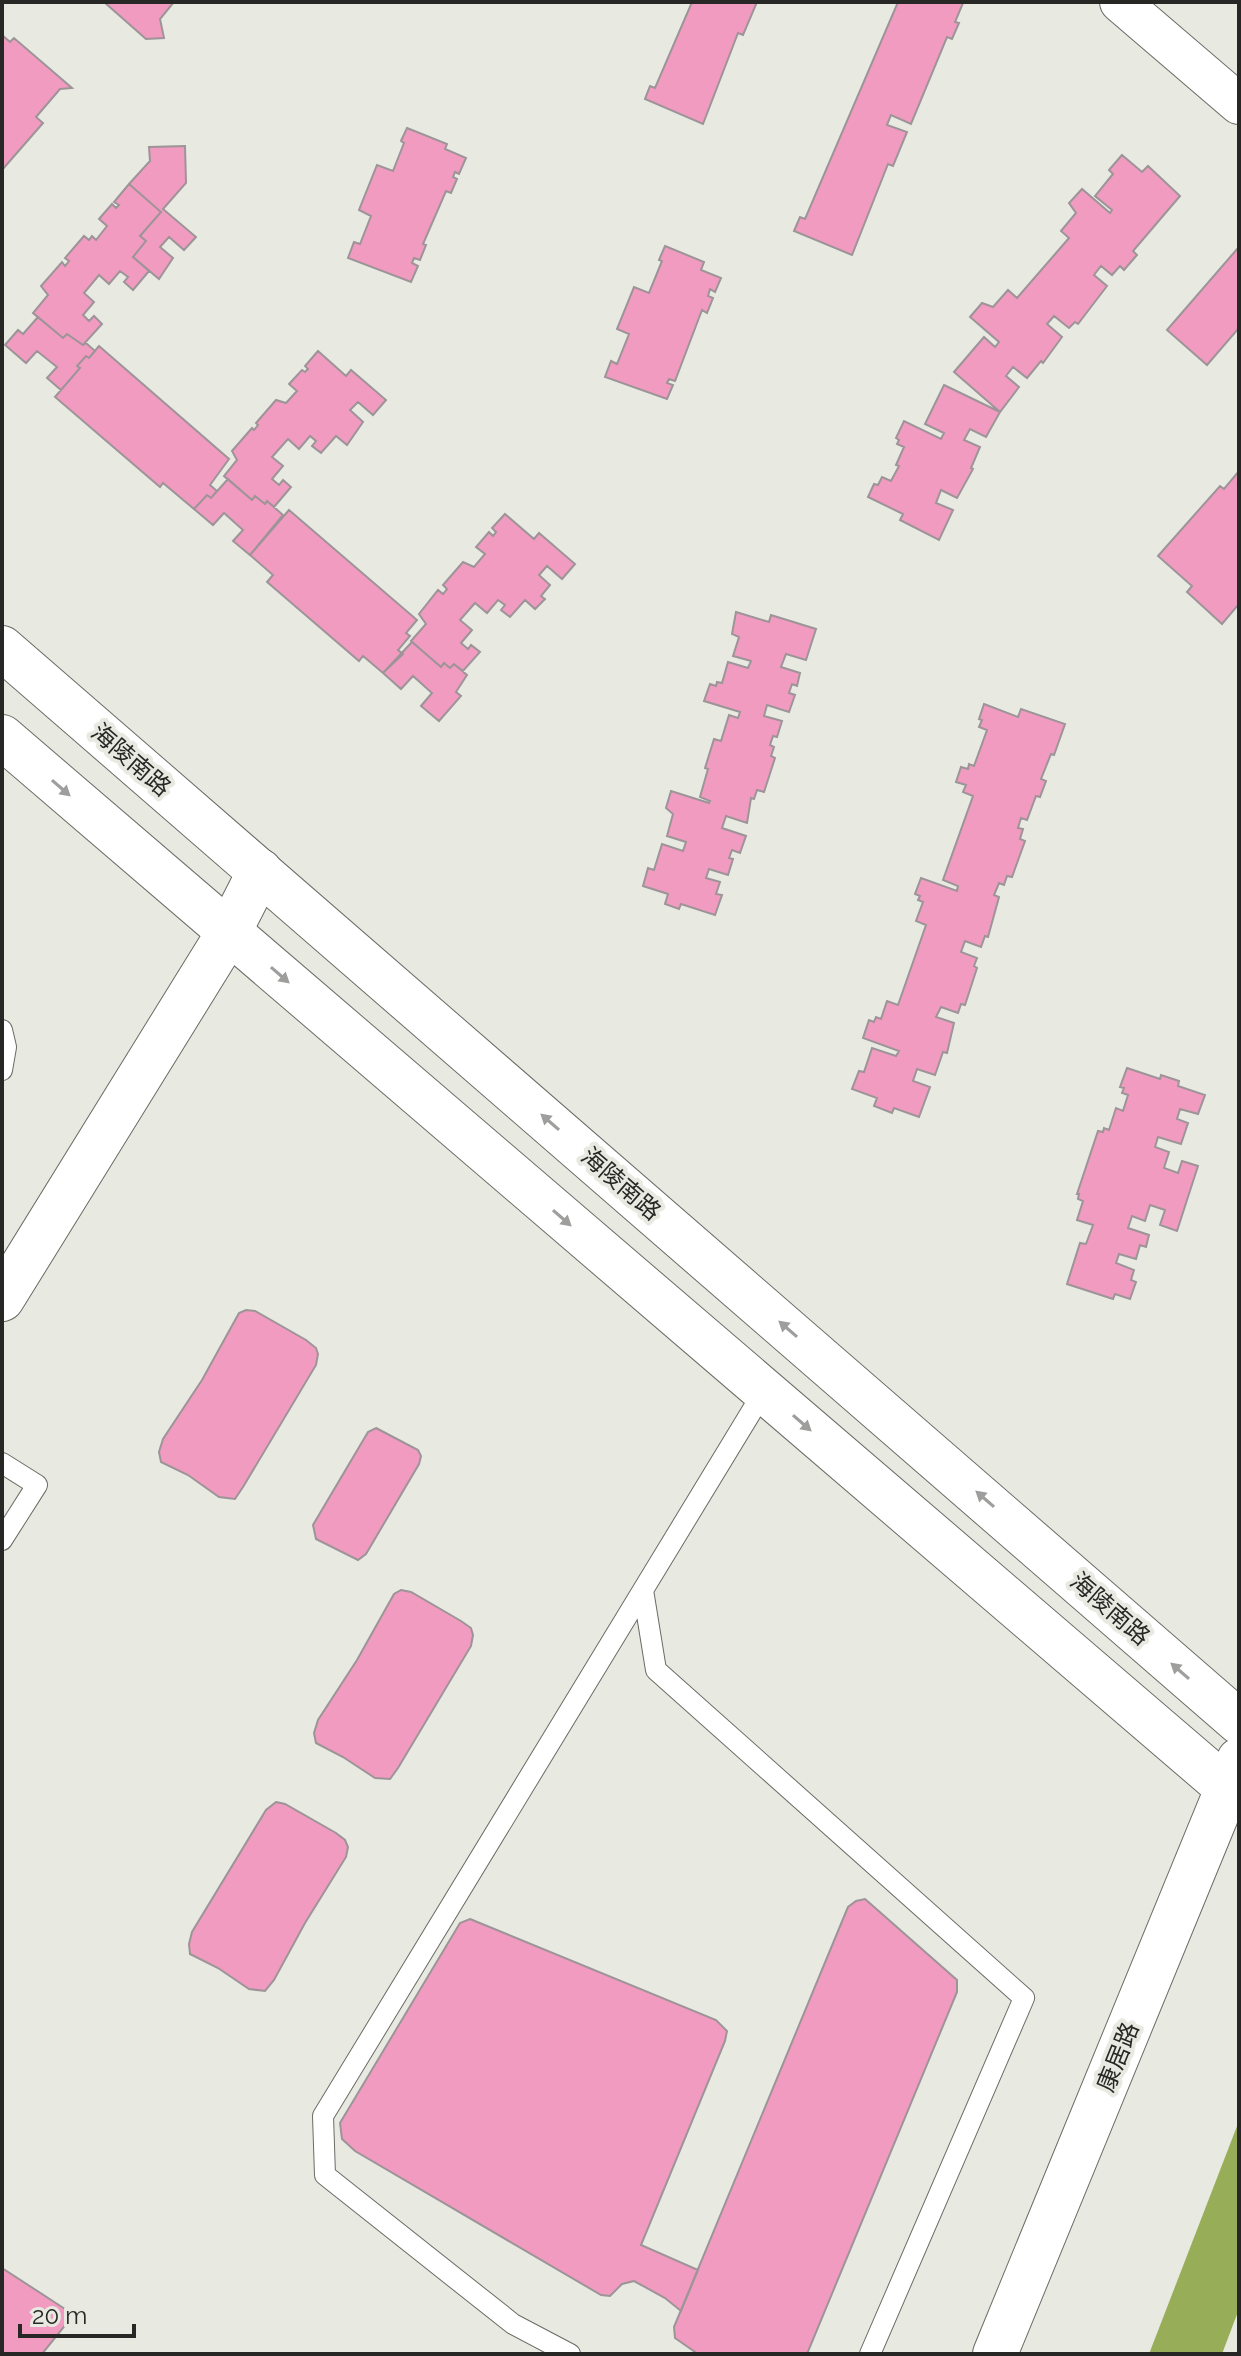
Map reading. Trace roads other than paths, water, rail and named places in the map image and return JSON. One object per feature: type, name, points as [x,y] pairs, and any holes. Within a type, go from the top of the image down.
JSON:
[{"type":"main road","name":"海陵南路","points":[[2,648],[1239,1722]]},
{"type":"main road","points":[[2,737],[764,1391],[1236,1782]]},
{"type":"main road","points":[[2,1299],[229,932],[260,871]]},
{"type":"main road","name":"康居路","points":[[995,2354],[1236,1782]]},
{"type":"street","points":[[1120,2],[1239,104]]},
{"type":"lane","points":[[2,1030],[6,1047],[2,1070]]},
{"type":"lane","points":[[570,2354],[513,2324],[325,2175],[323,2116],[764,1391]]},
{"type":"lane","points":[[2,1463],[37,1485],[2,1540]]},
{"type":"lane","points":[[643,1590],[656,1670],[1024,1998],[870,2354]]}]
